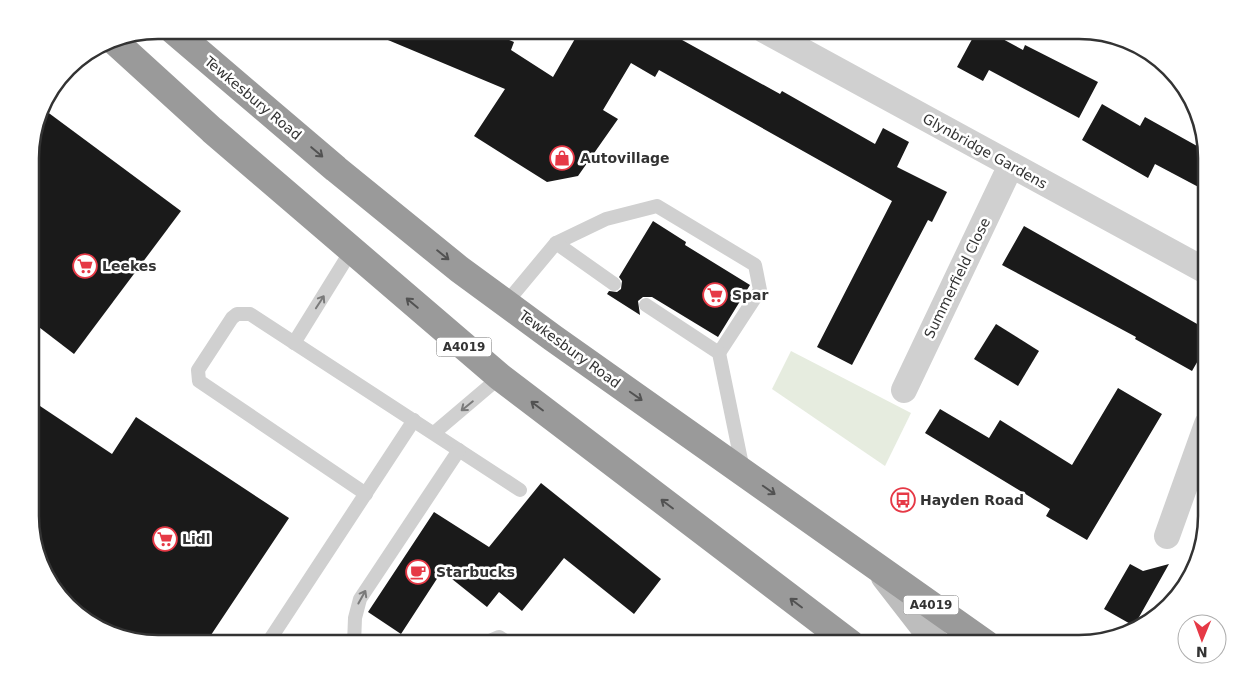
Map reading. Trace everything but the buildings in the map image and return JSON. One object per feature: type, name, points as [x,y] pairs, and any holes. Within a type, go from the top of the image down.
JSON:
[{"type":"highway","name":"Tewkesbury Road","points":[[184,39],[336,169],[459,269],[973,635]]},
{"type":"highway","name":"A4019","points":[[119,45],[351,251],[500,378],[839,635]]},
{"type":"street","name":"Glynbridge Gardens","points":[[780,39],[1198,267]]},
{"type":"street","name":"Summerfield Close","points":[[904,390],[1011,165]]},
{"type":"street","points":[[1168,536],[1198,450]]},
{"type":"street","points":[[876,566],[930,635]]},
{"type":"lane","points":[[506,303],[556,243],[606,219],[657,206],[755,265],[760,290],[719,353],[743,472]]},
{"type":"lane","points":[[556,243],[614,284]]},
{"type":"lane","points":[[294,342],[351,251]]},
{"type":"lane","points":[[646,305],[719,353]]},
{"type":"lane","points":[[366,494],[199,382],[198,370],[232,318],[237,314],[250,314],[520,490]]},
{"type":"lane","points":[[434,433],[500,378]]},
{"type":"lane","points":[[273,635],[414,420]]},
{"type":"lane","points":[[354,635],[355,618],[360,599],[459,450]]},
{"type":"shaded area","points":[[791,351],[911,413],[885,466],[772,389]]},
{"type":"place","name":"Autovillage","points":[[562,158]]},
{"type":"place","name":"Leekes","points":[[85,266]]},
{"type":"place","name":"Spar","points":[[715,295]]},
{"type":"place","name":"Hayden Road","points":[[903,500]]},
{"type":"place","name":"Lidl","points":[[165,539]]},
{"type":"place","name":"Starbucks","points":[[418,572]]}]
